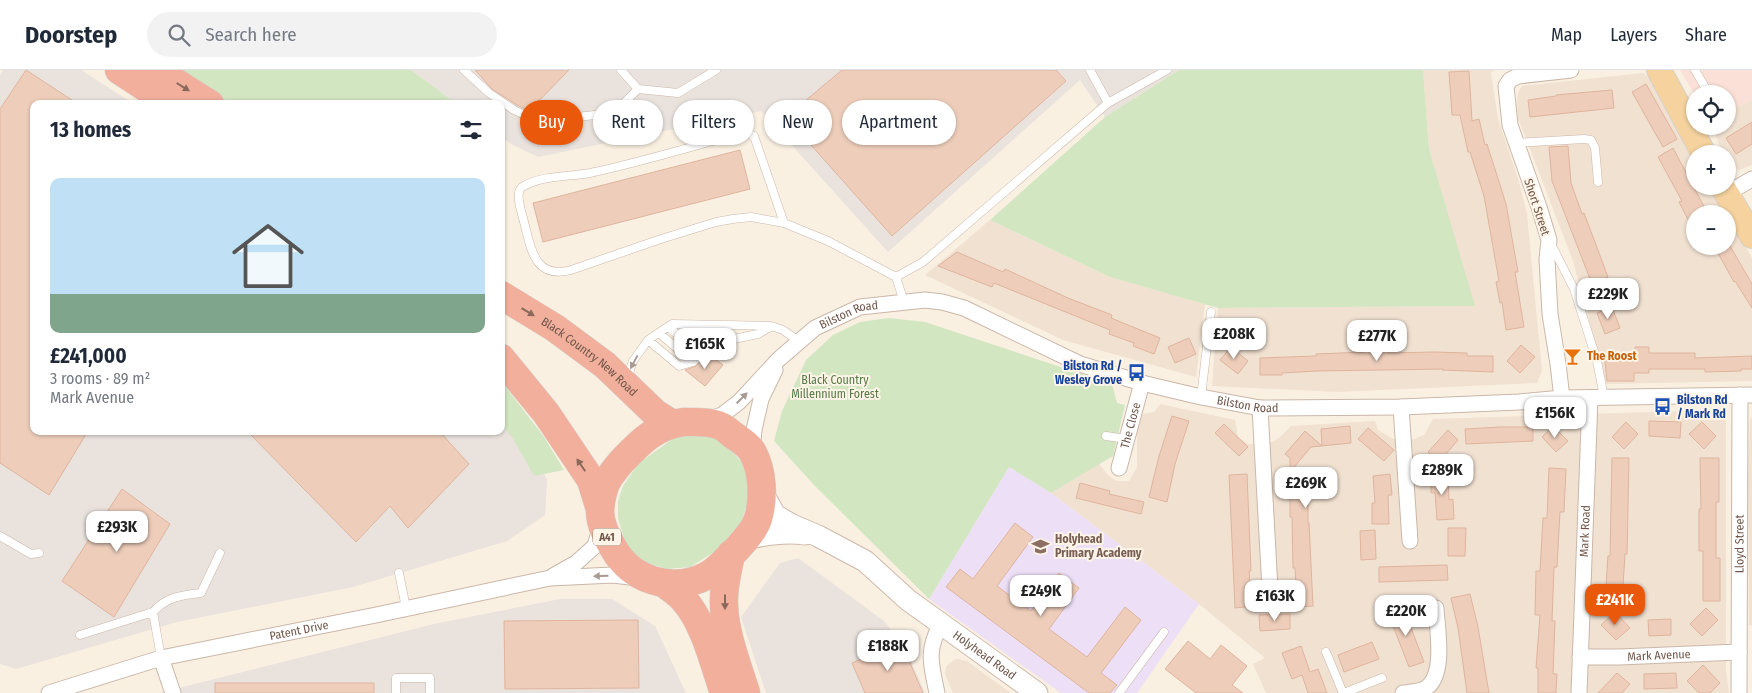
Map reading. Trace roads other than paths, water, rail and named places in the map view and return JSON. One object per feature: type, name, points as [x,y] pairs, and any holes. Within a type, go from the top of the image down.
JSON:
[{"type":"highway","points":[[119,70],[165,100]]},
{"type":"highway","points":[[156,70],[204,100]]},
{"type":"highway","name":"Black Country New Road","points":[[505,297],[555,328],[605,365],[655,413],[671,424]]},
{"type":"highway","name":"A41","points":[[505,363],[546,413],[591,480],[609,541],[620,558],[632,570],[657,582],[683,598],[694,614],[703,633],[724,693]]},
{"type":"highway","points":[[601,516],[606,482],[614,470],[650,434],[671,424],[701,422],[718,425],[743,442],[752,452],[760,473],[762,492],[758,520],[739,547],[707,575],[678,584],[657,582]]},
{"type":"highway","points":[[739,547],[726,583],[724,604],[729,635],[746,693]]},
{"type":"main road","points":[[1659,70],[1699,145]]},
{"type":"main road","points":[[1727,195],[1752,236]]},
{"type":"street","name":"Short Street","points":[[1562,398],[1550,314],[1547,259],[1549,240],[1515,143],[1510,125],[1506,86],[1510,80],[1518,76],[1571,70]]},
{"type":"street","points":[[1736,185],[1752,179]]},
{"type":"street","name":"Bilston Road","points":[[701,422],[722,415],[739,402],[779,359],[815,328],[860,307],[925,300],[964,308],[1080,364],[1142,383],[1260,408],[1401,407],[1519,402],[1562,398],[1746,395]]},
{"type":"street","name":"Bilston Road","points":[[752,452],[754,430],[761,399],[779,359]]},
{"type":"street","name":"The Close","points":[[1119,468],[1142,383]]},
{"type":"street","name":"Lloyd Street","points":[[1739,693],[1746,395]]},
{"type":"street","name":"Mark Road","points":[[1578,693],[1597,397]]},
{"type":"street","points":[[1401,407],[1410,541]]},
{"type":"street","points":[[1260,408],[1270,589]]},
{"type":"street","name":"Holyhead Road","points":[[762,492],[775,514],[792,525],[826,540],[860,570],[908,600],[1038,693]]},
{"type":"street","name":"Patent Drive","points":[[550,578],[576,563],[595,546],[601,516]]},
{"type":"street","points":[[739,547],[767,533],[792,532],[826,540]]},
{"type":"street","name":"Patent Drive","points":[[49,693],[161,658],[550,578],[613,576],[657,582]]},
{"type":"street","points":[[1403,693],[1423,691],[1434,680],[1439,652],[1436,608]]},
{"type":"street","points":[[937,693],[930,651],[933,639],[941,624]]},
{"type":"street","name":"Mark Avenue","points":[[1580,658],[1739,652]]},
{"type":"street","points":[[161,658],[173,693]]},
{"type":"lane","points":[[464,70],[499,100]]},
{"type":"lane","points":[[621,70],[638,89],[678,93],[716,70]]},
{"type":"lane","points":[[1090,70],[1108,103]]},
{"type":"lane","points":[[896,277],[923,262],[1108,103],[1167,70]]},
{"type":"lane","points":[[1695,70],[1703,85]]},
{"type":"lane","points":[[505,104],[531,118],[567,118],[614,113],[638,89]]},
{"type":"lane","points":[[784,223],[754,136],[745,132],[589,173],[541,181],[522,187],[519,191],[520,207],[532,255],[542,266],[555,272],[571,270],[661,239],[733,219],[757,218],[784,223],[828,241],[896,277],[904,302]]},
{"type":"lane","points":[[1515,143],[1591,140],[1595,148],[1598,182]]},
{"type":"lane","points":[[1549,240],[1574,289],[1597,361],[1597,397]]},
{"type":"lane","points":[[1201,397],[1211,312]]},
{"type":"lane","points":[[625,385],[633,361],[648,340],[672,324],[771,326],[783,330],[800,342]]},
{"type":"lane","points":[[648,340],[679,366],[693,362],[707,349],[719,342],[758,334],[771,326]]},
{"type":"lane","points":[[668,327],[702,354]]},
{"type":"lane","points":[[658,333],[693,362]]},
{"type":"lane","points":[[1106,436],[1127,439]]},
{"type":"lane","points":[[0,536],[31,554],[39,553]]},
{"type":"lane","points":[[80,635],[153,612],[161,604],[180,595],[201,593],[220,554]]},
{"type":"lane","points":[[399,573],[406,608]]},
{"type":"lane","points":[[153,612],[161,658]]},
{"type":"lane","points":[[1119,693],[1164,632]]},
{"type":"lane","points":[[1326,652],[1344,693],[1382,678]]},
{"type":"lane","points":[[396,693],[396,678],[430,678],[430,693]]},
{"type":"place","name":"The Roost","points":[[1573,356]]},
{"type":"place","name":"Bilston Rd / Wesley Grove","points":[[1136,373]]},
{"type":"place","name":"Bilston Rd / Mark Rd","points":[[1663,407]]},
{"type":"place","name":"Holyhead Primary Academy","points":[[1041,546]]},
{"type":"park label","name":"Black Country Millennium Forest","points":[[835,387]]}]
